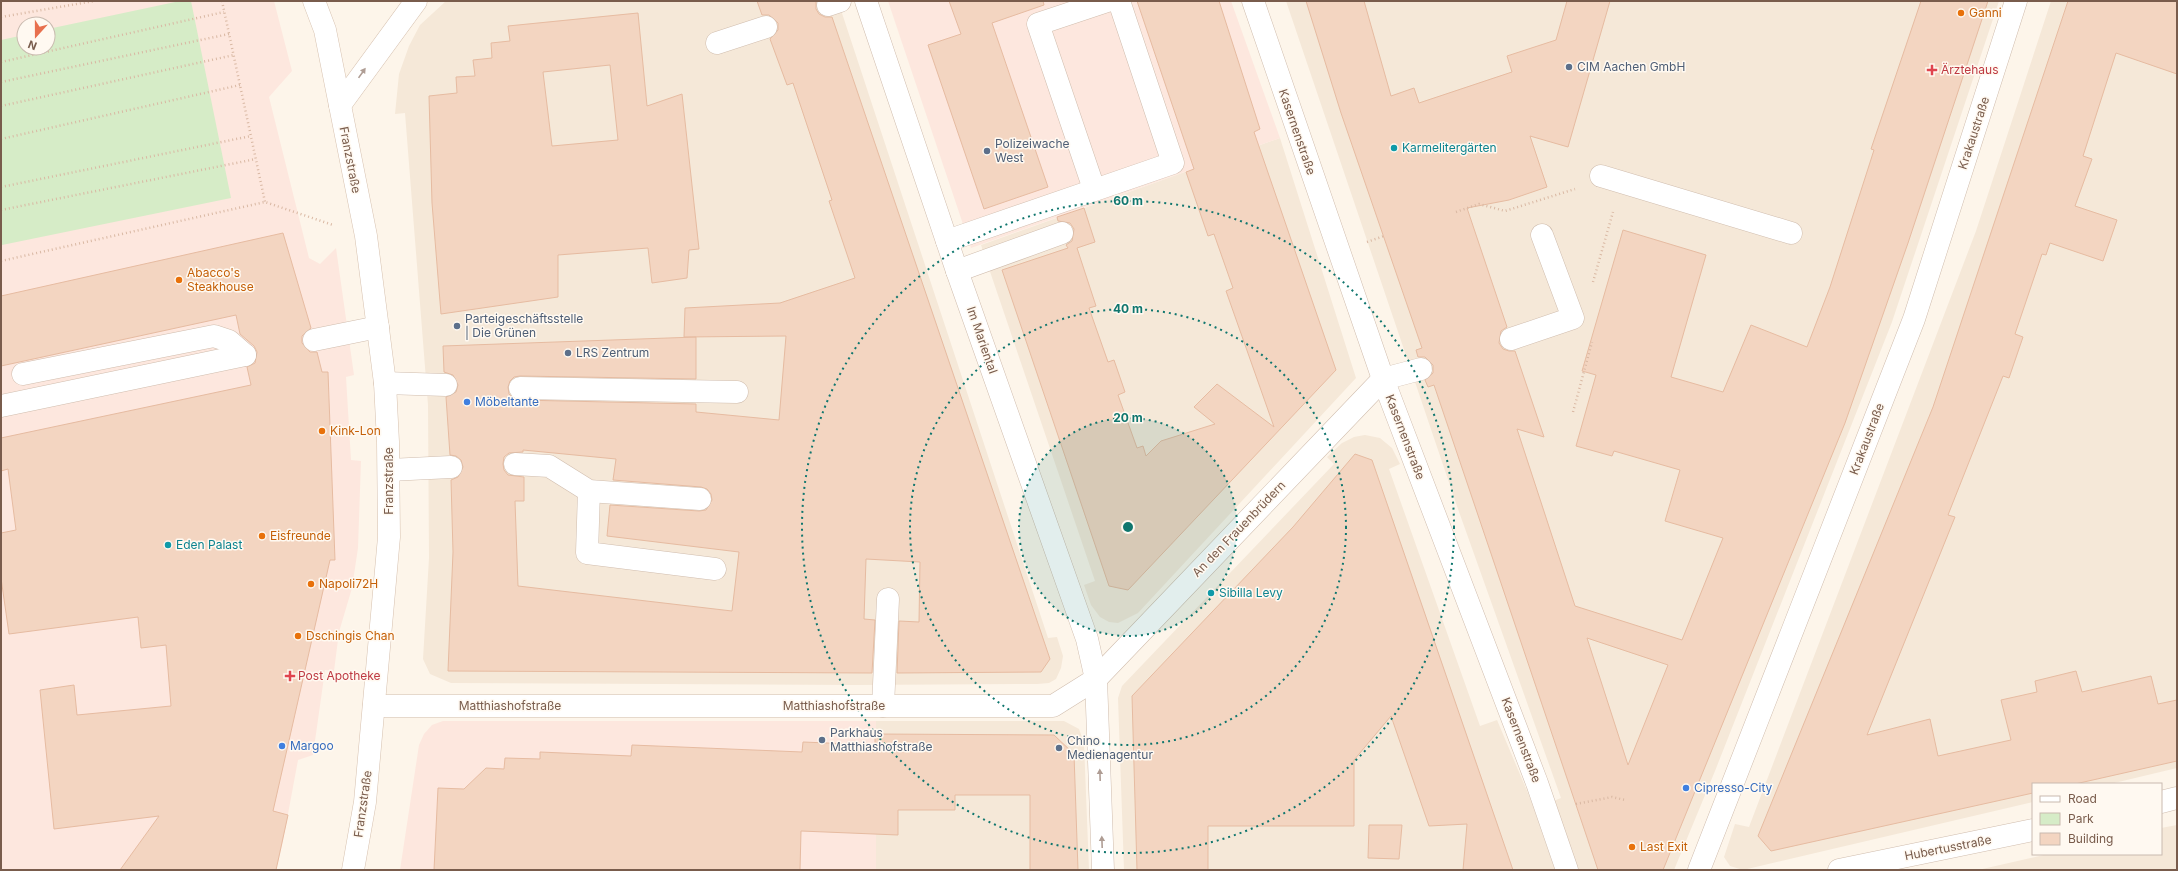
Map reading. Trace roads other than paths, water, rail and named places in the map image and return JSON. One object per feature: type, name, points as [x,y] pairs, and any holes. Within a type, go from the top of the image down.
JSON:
[{"type":"street","name":"Franzstraße","points":[[314,1],[325,30],[366,236],[385,382],[389,470],[389,537],[374,706],[365,802],[353,870]]},
{"type":"street","points":[[340,105],[416,1]]},
{"type":"street","name":"Im Mariental","points":[[866,1],[957,271],[1087,639],[1096,679]]},
{"type":"street","points":[[1094,189],[1038,24],[1107,1]]},
{"type":"street","points":[[947,240],[1173,163],[1119,1]]},
{"type":"street","name":"Kasernenstraße","points":[[1253,1],[1383,379],[1546,810],[1567,870]]},
{"type":"street","name":"Krakaustraße","points":[[1699,870],[1914,319],[2016,1]]},
{"type":"street","points":[[717,43],[766,26]]},
{"type":"street","points":[[1601,176],[1791,233]]},
{"type":"street","points":[[957,271],[1062,233]]},
{"type":"street","points":[[1511,339],[1578,316],[1542,235]]},
{"type":"street","points":[[314,340],[378,327]]},
{"type":"street","points":[[1,406],[245,355],[229,341],[214,336],[23,374]]},
{"type":"street","points":[[184,341],[190,366]]},
{"type":"street","points":[[1383,379],[1421,369]]},
{"type":"street","name":"An den Frauenbrüdern","points":[[1096,679],[1383,379]]},
{"type":"street","points":[[385,382],[446,384]]},
{"type":"street","points":[[520,388],[737,392]]},
{"type":"street","points":[[516,464],[549,466],[589,491],[700,500]]},
{"type":"street","points":[[389,470],[451,467]]},
{"type":"street","points":[[589,491],[587,553],[715,569]]},
{"type":"street","points":[[883,706],[888,599]]},
{"type":"street","points":[[1096,679],[1103,870]]},
{"type":"street","name":"Matthiashofstraße","points":[[374,706],[1053,706],[1096,679]]},
{"type":"street","points":[[2162,802],[2177,798]]},
{"type":"street","name":"Hubertusstraße","points":[[1839,870],[2032,830]]},
{"type":"place","name":"Ganni","points":[[1961,13]]},
{"type":"place","name":"CIM Aachen GmbH","points":[[1569,67]]},
{"type":"place","name":"Ärztehaus","points":[[1932,70]]},
{"type":"place","name":"Karmelitergärten","points":[[1394,148]]},
{"type":"place","name":"Polizeiwache West","points":[[987,151]]},
{"type":"place","name":"Abacco's Steakhouse","points":[[179,280]]},
{"type":"place","name":"Parteigeschäftsstelle | Die Grünen","points":[[457,326]]},
{"type":"place","name":"LRS Zentrum","points":[[568,353]]},
{"type":"place","name":"Möbeltante","points":[[467,402]]},
{"type":"place","name":"Kink-Lon","points":[[322,431]]},
{"type":"place","name":"Eisfreunde","points":[[262,536]]},
{"type":"place","name":"Eden Palast","points":[[168,545]]},
{"type":"place","name":"Napoli72H","points":[[311,584]]},
{"type":"place","name":"Sibilla Levy","points":[[1211,593]]},
{"type":"place","name":"Dschingis Chan","points":[[298,636]]},
{"type":"place","name":"Post Apotheke","points":[[290,676]]},
{"type":"place","name":"Parkhaus Matthiashofstraße","points":[[822,740]]},
{"type":"place","name":"Margoo","points":[[282,746]]},
{"type":"place","name":"Chino Medienagentur","points":[[1059,748]]},
{"type":"place","name":"Cipresso-City","points":[[1686,788]]},
{"type":"place","name":"Last Exit","points":[[1632,847]]}]
